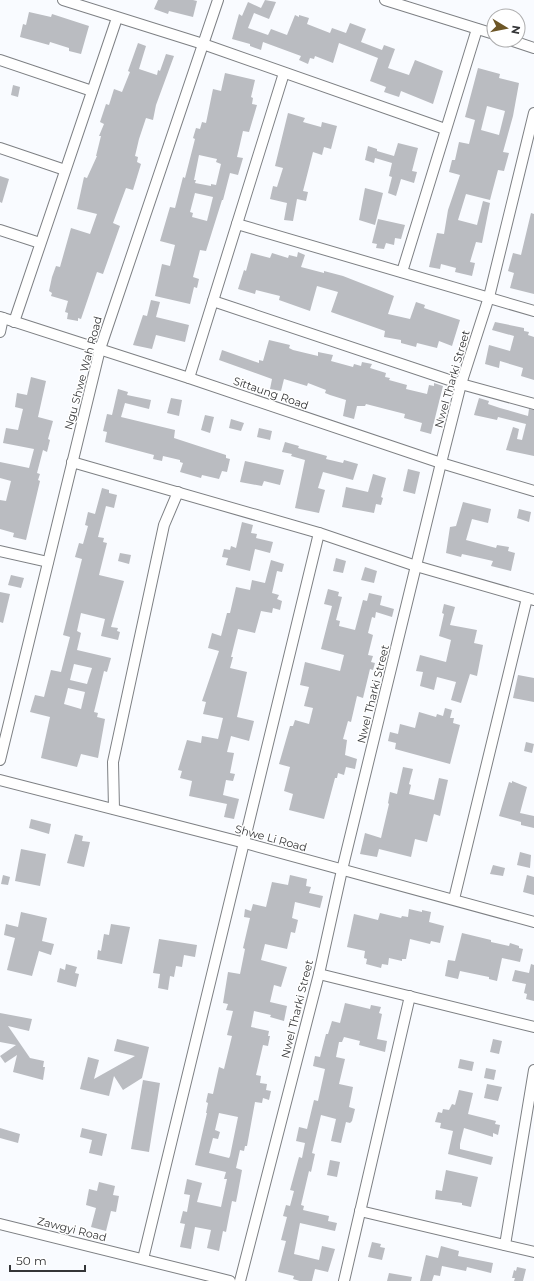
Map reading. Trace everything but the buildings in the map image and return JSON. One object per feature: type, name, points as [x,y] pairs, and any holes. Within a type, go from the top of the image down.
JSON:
[{"type":"street","points":[[63,0],[203,44],[445,129]]},
{"type":"street","name":"Ngu Shwe Wah Road","points":[[0,760],[100,349],[218,0]]},
{"type":"street","points":[[385,0],[486,32]]},
{"type":"street","points":[[14,322],[117,18]]},
{"type":"street","points":[[402,272],[476,29]]},
{"type":"street","points":[[0,60],[92,91]]},
{"type":"street","points":[[190,378],[284,73]]},
{"type":"street","name":"Nwel Tharki Street","points":[[240,1281],[319,974],[342,870],[441,464],[462,384],[489,297],[534,113]]},
{"type":"street","points":[[0,148],[65,170]]},
{"type":"street","points":[[237,224],[534,311]]},
{"type":"street","points":[[0,230],[40,243]]},
{"type":"street","points":[[213,301],[462,384],[534,404]]},
{"type":"street","points":[[0,332],[2,318]]},
{"type":"street","name":"Sittaung Road","points":[[2,318],[190,378],[441,464],[534,491]]},
{"type":"street","points":[[72,462],[319,532],[416,566],[531,599],[454,899]]},
{"type":"street","points":[[114,809],[114,755],[164,524],[178,492]]},
{"type":"street","points":[[143,1259],[245,843],[319,532]]},
{"type":"street","points":[[0,551],[48,562]]},
{"type":"street","name":"Shwe Li Road","points":[[0,780],[245,843],[534,922]]},
{"type":"street","points":[[319,974],[534,1027]]},
{"type":"street","points":[[344,1281],[410,996]]},
{"type":"street","points":[[506,1245],[534,1070]]},
{"type":"street","points":[[360,1211],[534,1252]]},
{"type":"street","name":"Zawgyi Road","points":[[0,1224],[230,1281]]}]
